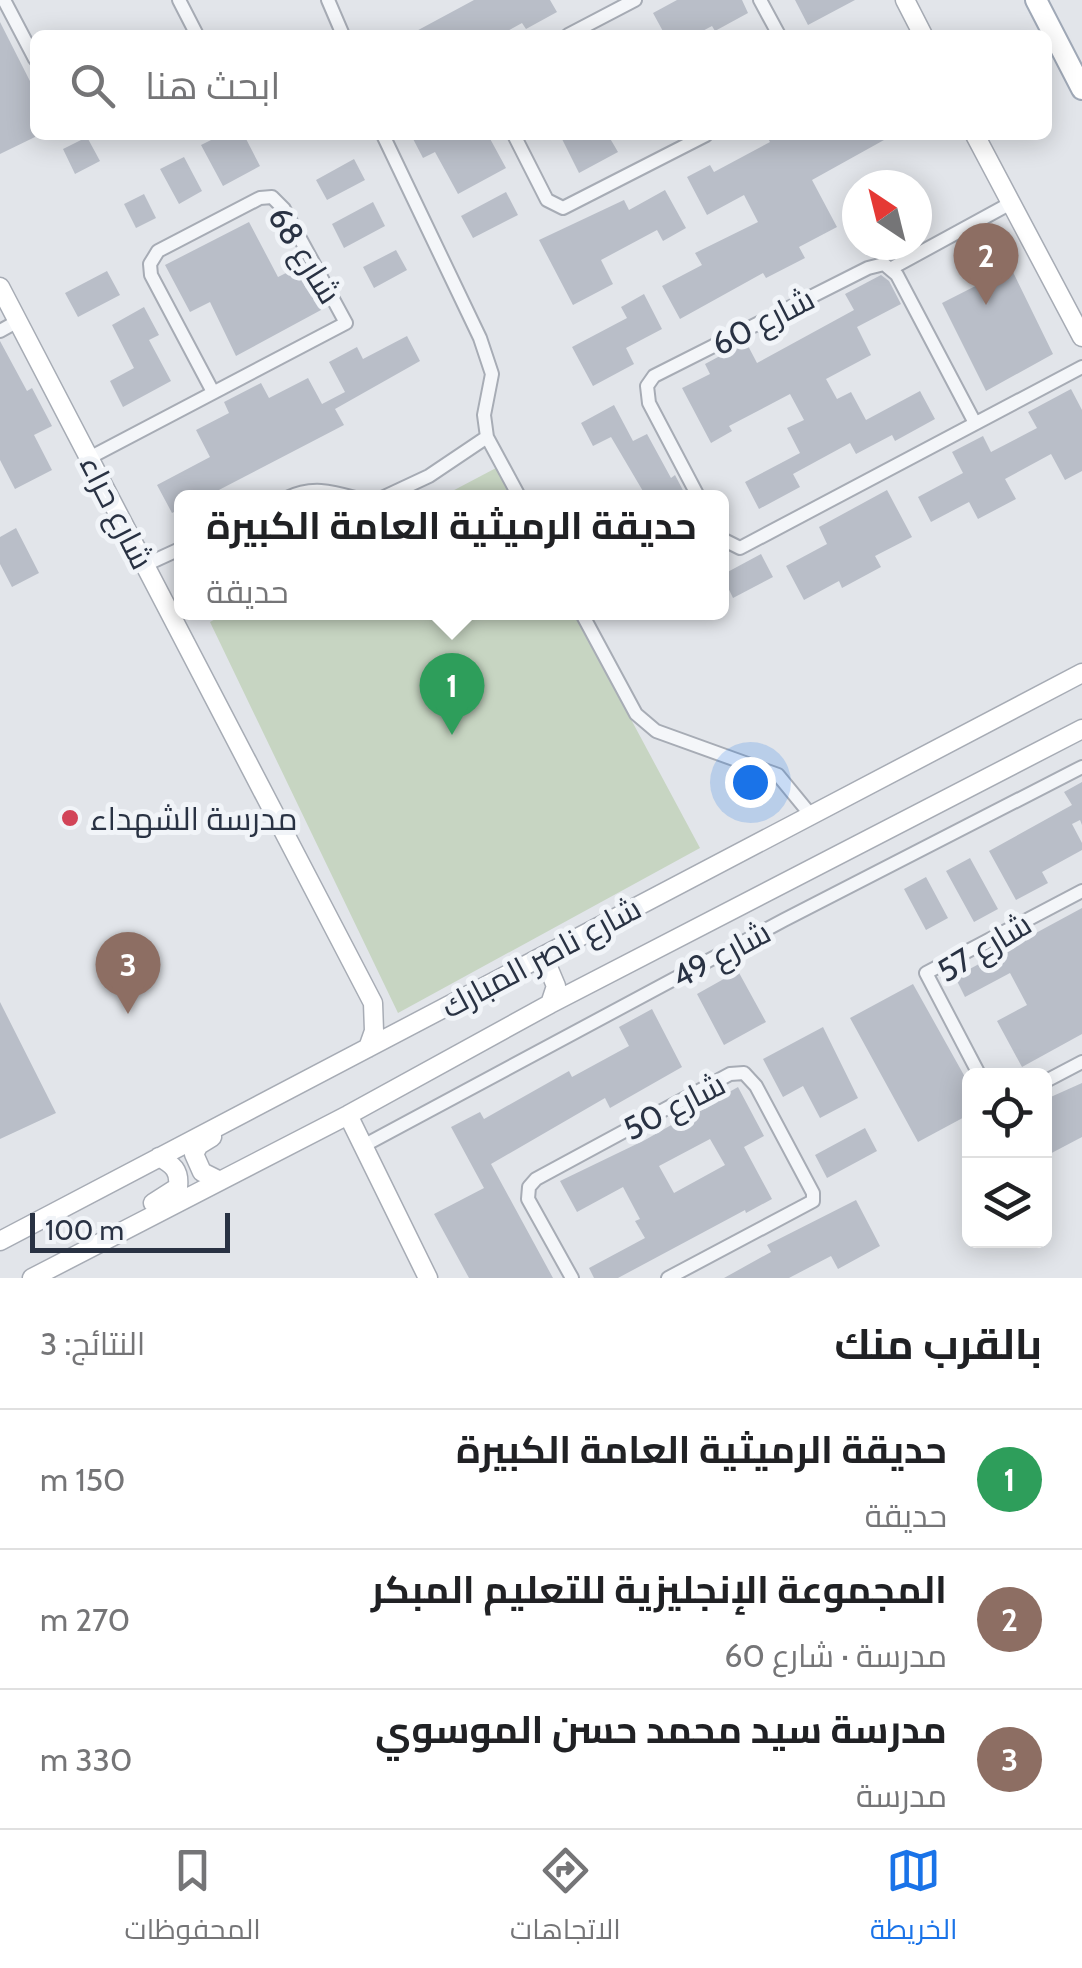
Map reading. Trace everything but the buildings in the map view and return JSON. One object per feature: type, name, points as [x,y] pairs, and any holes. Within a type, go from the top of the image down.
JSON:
[{"type":"main road","points":[[1036,0],[1052,30]]},
{"type":"main road","points":[[1052,31],[1082,89]]},
{"type":"street","points":[[4,0],[30,50]]},
{"type":"street","points":[[180,0],[195,30]]},
{"type":"street","points":[[328,0],[341,30]]},
{"type":"street","points":[[578,30],[635,0]]},
{"type":"street","points":[[760,0],[777,30]]},
{"type":"street","points":[[905,0],[920,30]]},
{"type":"street","points":[[385,140],[480,338],[492,374],[484,415],[488,437],[516,490]]},
{"type":"street","points":[[517,140],[547,200],[563,208],[696,140]]},
{"type":"street","points":[[978,140],[1082,337]]},
{"type":"street","name":"شارع 68","points":[[89,458],[346,324],[284,209],[272,196],[260,198],[158,251],[150,264],[151,275],[213,392]]},
{"type":"street","points":[[975,423],[892,268],[1011,204]]},
{"type":"street","name":"شارع 60","points":[[695,490],[649,403],[647,386],[654,376],[868,268],[884,264],[892,268]]},
{"type":"street","name":"شارع حراء","points":[[0,287],[373,1004]]},
{"type":"street","points":[[0,330],[18,322]]},
{"type":"street","points":[[729,542],[740,548],[1082,366]]},
{"type":"street","points":[[399,490],[429,476],[488,437]]},
{"type":"street","points":[[145,565],[174,552]]},
{"type":"street","points":[[586,620],[645,724],[778,775],[810,814]]},
{"type":"street","name":"شارع ناصر المبارك","points":[[0,1241],[1082,673]]},
{"type":"street","name":"شارع ناصر المبارك","points":[[32,1278],[348,1116],[550,1004],[1082,728]]},
{"type":"street","name":"شارع 49","points":[[363,1146],[784,920],[1082,766]]},
{"type":"street","name":"شارع 57","points":[[976,1068],[926,973],[1082,892]]},
{"type":"street","points":[[536,960],[548,967],[556,986],[550,1004]]},
{"type":"street","points":[[373,1004],[394,1019],[415,1024]]},
{"type":"street","points":[[368,1048],[374,1031],[373,1004]]},
{"type":"street","points":[[1052,1078],[1082,1062]]},
{"type":"street","name":"شارع 50","points":[[572,1278],[528,1199],[528,1187],[536,1178],[730,1074],[744,1073],[756,1086],[813,1193],[813,1201],[668,1278]]},
{"type":"street","points":[[348,1116],[428,1278]]},
{"type":"street","points":[[220,1181],[202,1172],[194,1154],[199,1145],[235,1118]]},
{"type":"street","points":[[97,1244],[115,1222],[178,1187],[180,1175],[173,1165],[159,1157]]},
{"type":"green space","points":[[496,468],[508,490],[454,490]]},
{"type":"green space","points":[[578,620],[700,848],[398,1013],[210,622]]},
{"type":"place","name":"المجموعة الإنجليزية للتعليم المبكر","points":[[986,305]]},
{"type":"place","name":"حديقة الرميثية العامة الكبيرة","points":[[452,735]]},
{"type":"place","name":"مدرسة الشهداء","points":[[70,818]]},
{"type":"place","name":"مدرسة سيد محمد حسن الموسوي","points":[[128,1014]]}]
